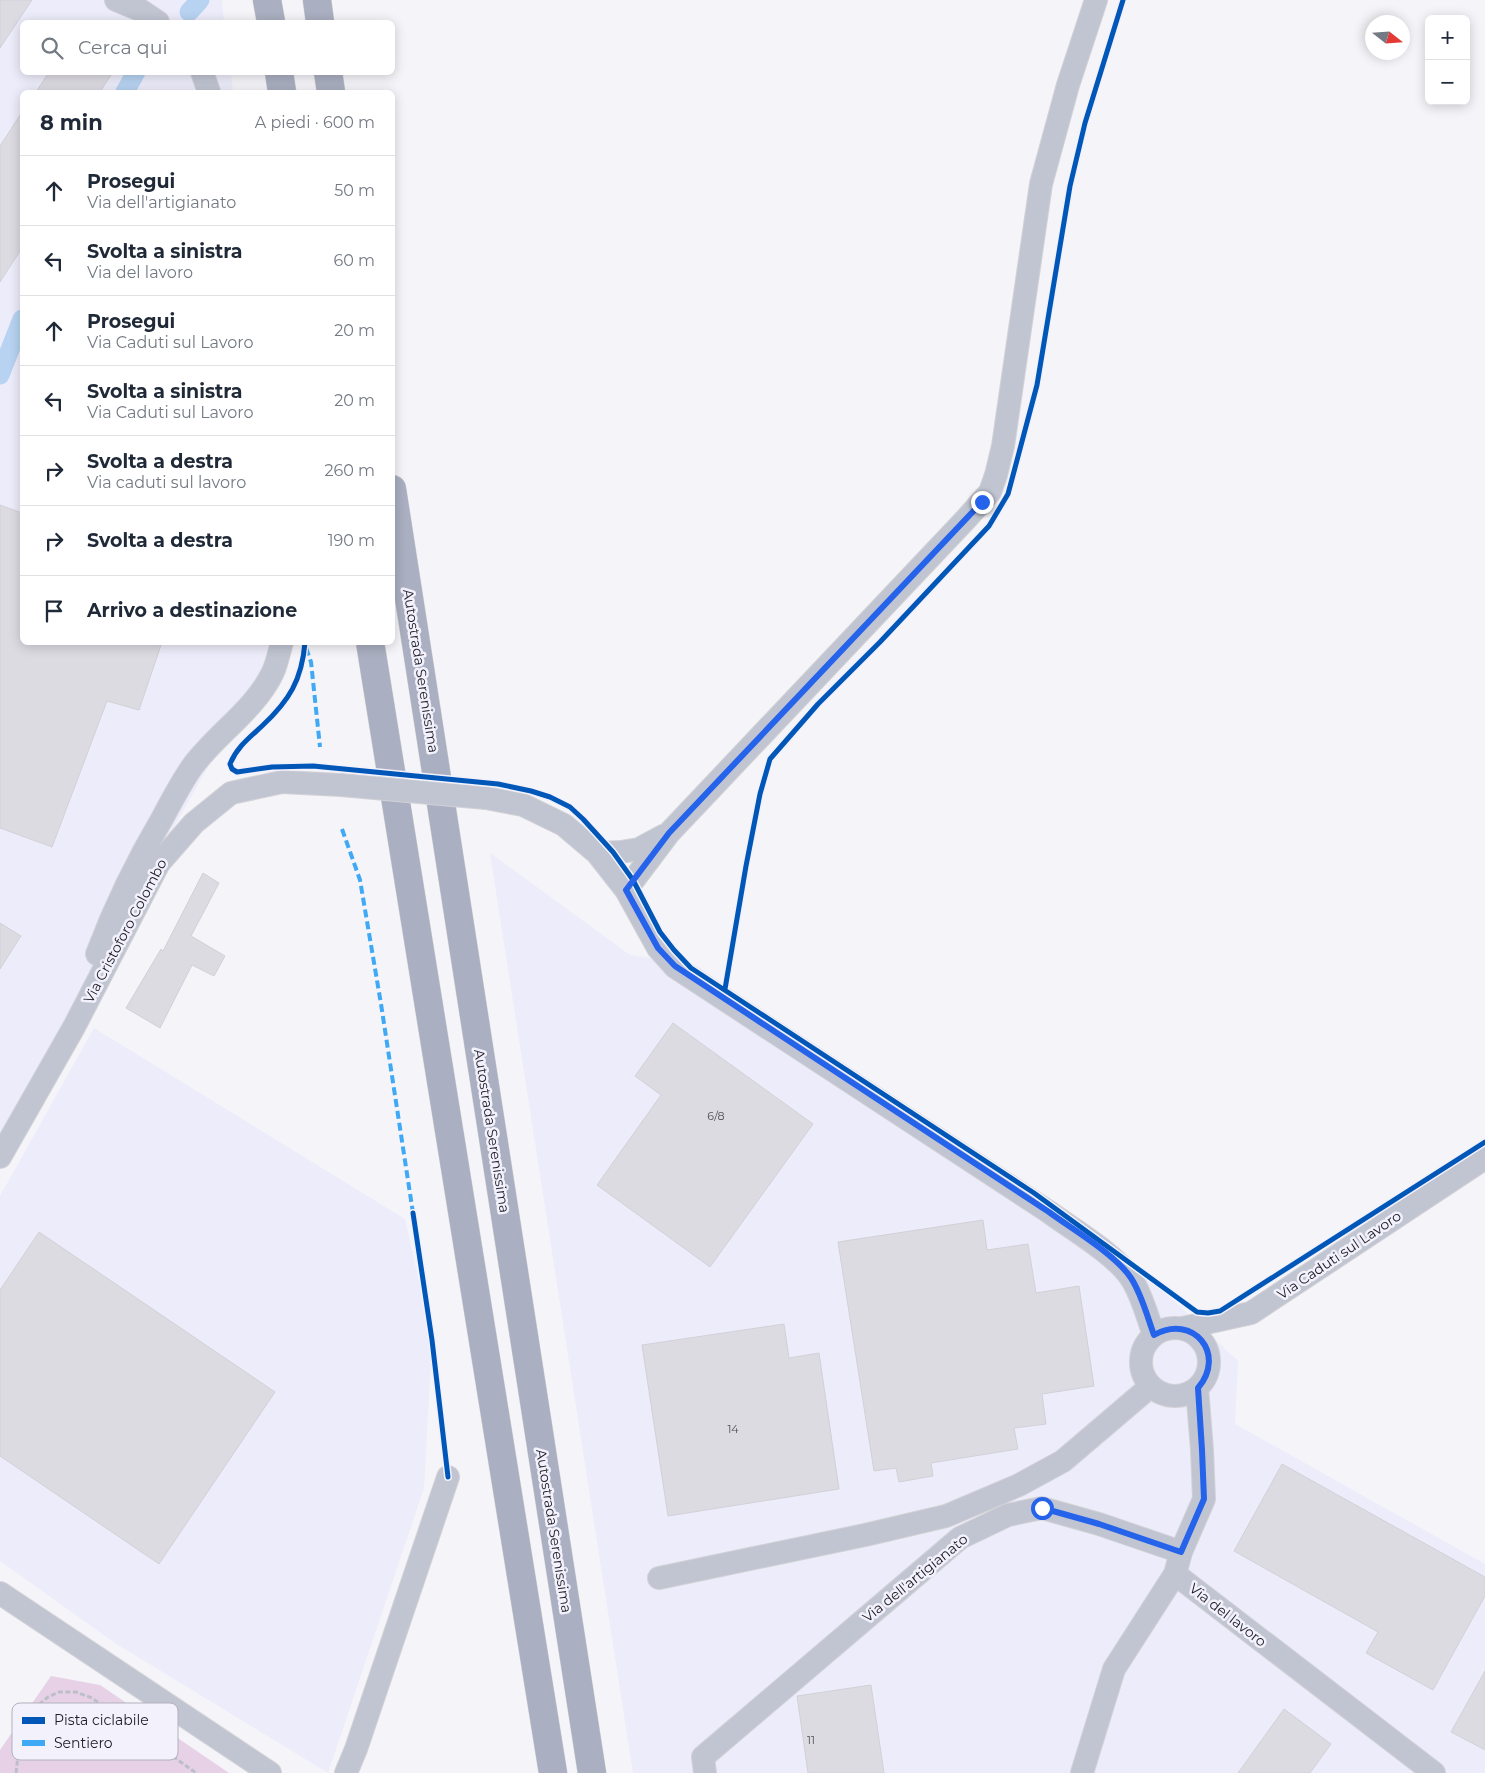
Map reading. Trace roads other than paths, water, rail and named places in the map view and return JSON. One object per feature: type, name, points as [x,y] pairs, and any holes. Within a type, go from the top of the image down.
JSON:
[{"type":"highway","points":[[267,0],[271,20]]},
{"type":"highway","points":[[317,0],[320,20]]},
{"type":"highway","points":[[279,75],[282,90]]},
{"type":"highway","points":[[328,75],[331,90]]},
{"type":"highway","name":"Autostrada Serenissima","points":[[395,508],[592,1773]]},
{"type":"highway","points":[[370,645],[552,1773]]},
{"type":"street","points":[[116,0],[140,10],[155,20]]},
{"type":"street","points":[[1096,0],[1068,85],[1041,184],[1003,446],[990,492],[669,833],[626,890],[658,948],[675,966],[1049,1212],[1109,1256],[1129,1275],[1138,1291],[1154,1335],[1146,1344],[1142,1354],[1141,1366],[1145,1377],[1151,1386],[1159,1392],[1174,1396],[1189,1394],[1198,1388],[1208,1370],[1207,1348],[1193,1332],[1183,1328]]},
{"type":"street","points":[[203,75],[208,90]]},
{"type":"street","points":[[74,1027],[97,953],[140,856],[192,768],[212,742],[252,702],[266,684],[274,670],[281,645]]},
{"type":"street","name":"Via Cristoforo Colombo","points":[[0,1157],[74,1027],[159,863],[194,823],[231,793],[282,782],[341,785],[486,798],[523,805],[564,825],[597,853],[626,890]]},
{"type":"street","points":[[597,853],[639,849],[669,833]]},
{"type":"street","name":"Via Caduti sul Lavoro","points":[[1154,1335],[1163,1330],[1183,1328],[1251,1313],[1485,1158]]},
{"type":"street","points":[[659,1578],[946,1516],[1019,1485],[1063,1461],[1151,1386]]},
{"type":"street","name":"Via del lavoro","points":[[1198,1388],[1204,1499],[1181,1552],[1175,1574],[1434,1773]]},
{"type":"street","points":[[345,1771],[448,1477]]},
{"type":"street","name":"Via dell'artigianato","points":[[705,1773],[703,1757],[953,1544],[968,1534],[1008,1516],[1042,1508],[1099,1524],[1181,1552]]},
{"type":"street","points":[[1082,1773],[1114,1669],[1175,1574]]},
{"type":"street","points":[[0,1593],[165,1703]]},
{"type":"street","points":[[178,1712],[270,1773]]},
{"type":"waterway","points":[[189,12],[200,0]]},
{"type":"waterway","points":[[126,90],[134,75]]},
{"type":"waterway","points":[[0,375],[20,324]]}]
